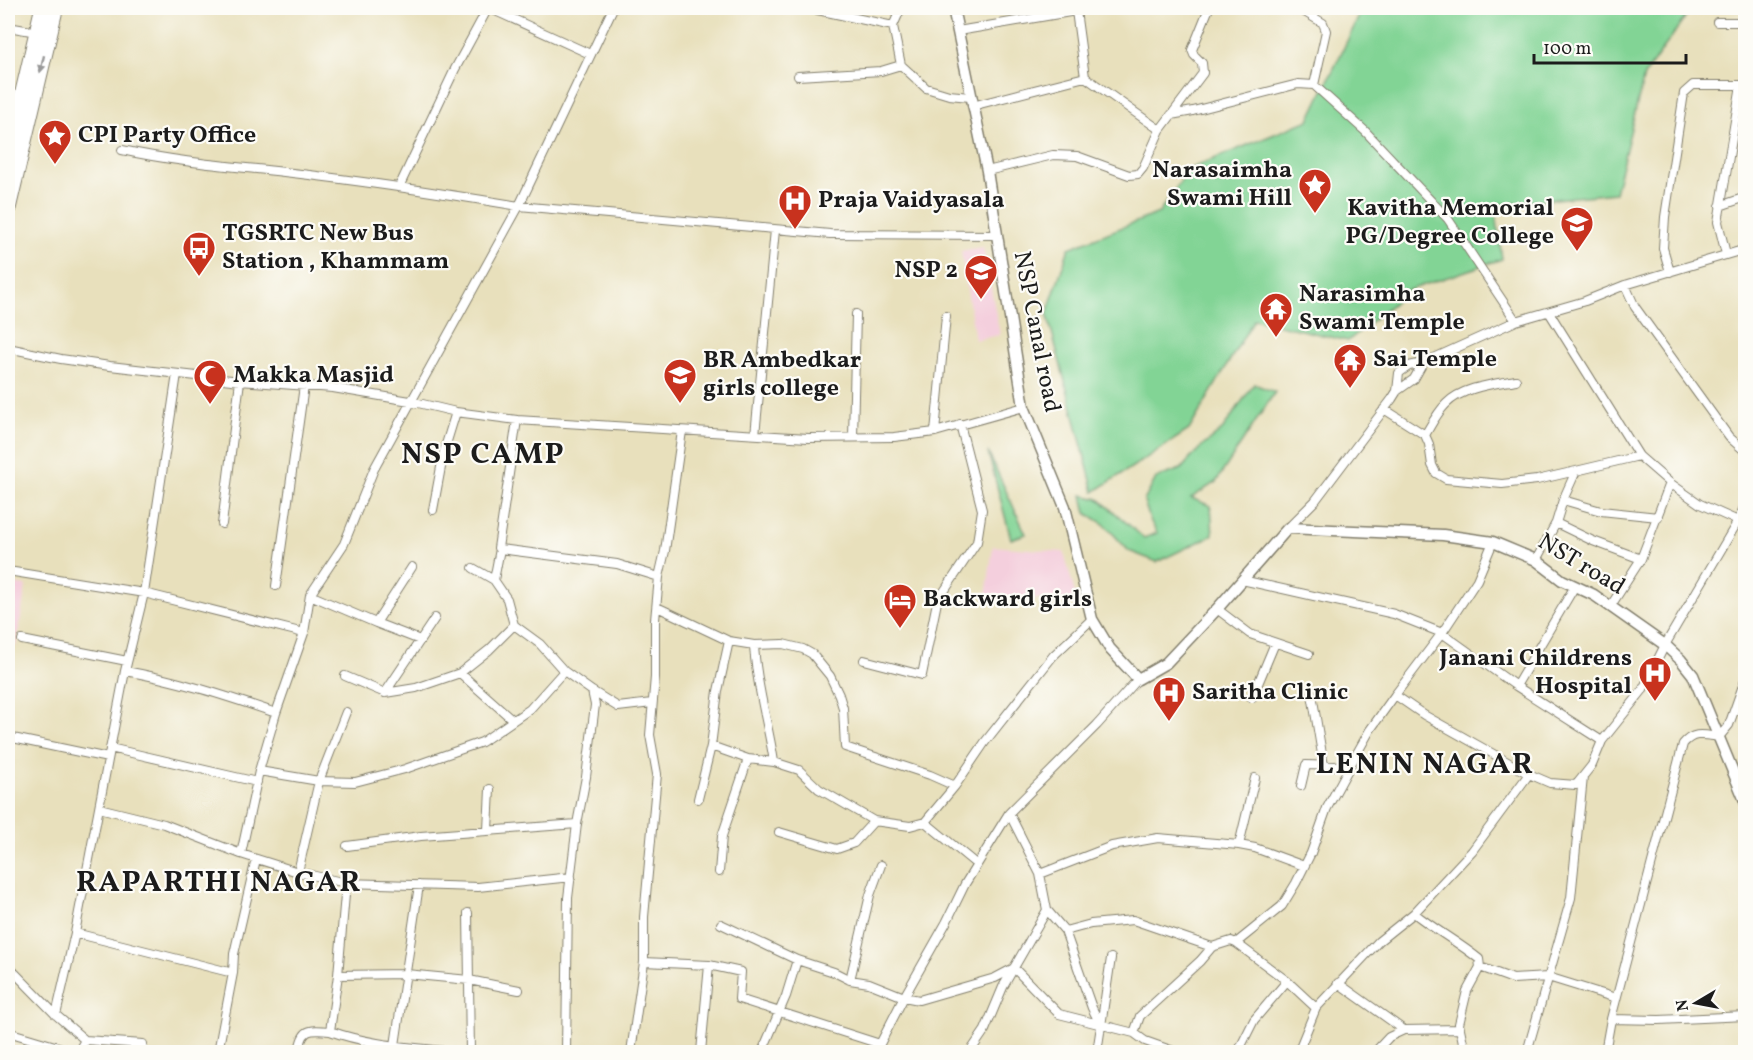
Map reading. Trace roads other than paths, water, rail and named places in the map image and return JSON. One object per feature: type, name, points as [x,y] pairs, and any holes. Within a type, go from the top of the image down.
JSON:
[{"type":"highway","points":[[8,154],[42,8]]},
{"type":"highway","points":[[8,211],[17,116],[56,8]]},
{"type":"street","points":[[399,187],[455,69],[489,8],[590,54]]},
{"type":"street","points":[[241,854],[256,782],[276,713],[304,633],[310,595],[344,544],[374,469],[519,206],[613,8]]},
{"type":"street","points":[[808,8],[894,26]]},
{"type":"street","points":[[901,8],[894,26],[901,65],[926,88],[971,101],[1085,76]]},
{"type":"street","name":"NSP Canal road","points":[[953,8],[987,171],[1024,407],[1065,507],[1092,620],[1110,648],[1138,679]]},
{"type":"street","points":[[987,171],[1053,155],[1077,156],[1129,175],[1138,174],[1160,130],[1203,72],[1202,63],[1192,50],[1209,8]]},
{"type":"street","points":[[1298,8],[1323,23],[1326,31],[1314,85]]},
{"type":"street","points":[[958,31],[1076,9],[1085,76],[1160,130]]},
{"type":"street","points":[[1718,22],[1746,22]]},
{"type":"street","points":[[8,27],[36,32]]},
{"type":"street","points":[[798,76],[881,71],[901,65]]},
{"type":"street","points":[[1171,115],[1298,84],[1314,85],[1365,131],[1448,219],[1516,321]]},
{"type":"street","points":[[1670,272],[1663,248],[1665,217],[1684,93],[1693,85],[1743,85],[1718,222],[1726,254]]},
{"type":"street","points":[[122,150],[204,165],[284,172],[519,206],[830,234],[996,235]]},
{"type":"street","points":[[1720,206],[1746,197]]},
{"type":"street","points":[[754,435],[775,230]]},
{"type":"street","points":[[1397,391],[1399,373],[1408,366],[1423,363],[1516,321],[1746,249]]},
{"type":"street","points":[[1625,285],[1635,307],[1715,419],[1729,437],[1746,452]]},
{"type":"street","points":[[1549,312],[1639,456],[1670,483],[1700,504],[1738,522]]},
{"type":"street","points":[[853,436],[856,314]]},
{"type":"street","points":[[935,432],[946,316]]},
{"type":"street","points":[[8,348],[61,359],[177,374],[333,388],[410,401],[456,412],[517,420],[682,431],[808,438],[894,437],[935,432],[1024,407]]},
{"type":"street","points":[[871,1053],[880,1044],[976,864],[1008,813],[1097,725],[1138,679],[1166,663],[1217,609],[1288,528],[1315,501],[1397,391],[1414,380],[1423,363]]},
{"type":"street","points":[[56,1015],[75,933],[126,666],[144,593],[177,374]]},
{"type":"street","points":[[1425,435],[1448,401],[1489,384],[1516,380]]},
{"type":"street","points":[[222,524],[240,381]]},
{"type":"street","points":[[276,586],[304,386]]},
{"type":"street","points":[[1384,409],[1425,435],[1430,444],[1432,465],[1436,473],[1446,479],[1502,484],[1537,480],[1639,456]]},
{"type":"street","points":[[434,510],[444,451],[456,412]]},
{"type":"street","points":[[494,580],[517,420]]},
{"type":"street","points":[[864,660],[922,675],[937,602],[976,542],[982,510],[960,424]]},
{"type":"street","points":[[631,1053],[644,962],[644,917],[657,774],[650,735],[659,578],[682,431]]},
{"type":"street","points":[[1536,560],[1556,523],[1576,471]]},
{"type":"street","points":[[1610,607],[1641,559],[1670,483]]},
{"type":"street","points":[[1563,500],[1600,511],[1658,517]]},
{"type":"street","points":[[1395,695],[1424,715],[1529,774],[1550,783],[1576,785],[1592,765],[1602,741],[1642,691],[1665,645],[1738,522],[1746,503]]},
{"type":"street","points":[[1556,523],[1593,541],[1641,559]]},
{"type":"street","name":"NST road","points":[[1288,528],[1443,535],[1493,542],[1536,560],[1562,580],[1594,595],[1665,645],[1681,660],[1693,675],[1746,803]]},
{"type":"street","points":[[1236,943],[1282,906],[1304,866],[1327,808],[1350,764],[1370,730],[1442,633],[1477,580],[1493,542]]},
{"type":"street","points":[[500,549],[617,564],[659,578]]},
{"type":"street","points":[[376,623],[412,567]]},
{"type":"street","points":[[473,568],[494,580],[507,599],[514,625],[540,644],[564,671],[618,707],[652,703]]},
{"type":"street","points":[[8,571],[144,593],[304,633]]},
{"type":"street","points":[[1242,580],[1394,614],[1442,633],[1516,686],[1602,741]]},
{"type":"street","points":[[1516,686],[1575,586]]},
{"type":"street","points":[[310,595],[420,640]]},
{"type":"street","points":[[657,607],[729,641],[754,645],[783,644],[812,654],[830,676],[839,695],[843,708],[846,747],[930,775],[955,786]]},
{"type":"street","points":[[1217,609],[1250,634],[1309,654]]},
{"type":"street","points":[[385,693],[435,618]]},
{"type":"street","points":[[711,747],[748,759],[774,762],[799,770],[819,789],[874,821],[910,826],[925,822],[1053,656],[1092,620]]},
{"type":"street","points":[[345,675],[385,693],[416,688],[460,673],[489,650],[514,625]]},
{"type":"street","points":[[22,640],[217,692],[276,713]]},
{"type":"street","points":[[698,799],[711,747],[718,691],[729,641]]},
{"type":"street","points":[[1252,698],[1275,643]]},
{"type":"street","points":[[754,645],[755,672],[770,733],[774,762]]},
{"type":"street","points":[[259,771],[319,781],[355,782],[405,769],[482,742],[530,709],[564,671]]},
{"type":"street","points":[[460,673],[513,720]]},
{"type":"street","points":[[1605,1053],[1616,998],[1683,744],[1689,737],[1696,734],[1719,738],[1729,725],[1746,677]]},
{"type":"street","points":[[566,1053],[568,898],[576,824],[586,777],[595,705],[592,691]]},
{"type":"street","points":[[1312,694],[1324,766]]},
{"type":"street","points":[[298,872],[319,781],[346,712]]},
{"type":"street","points":[[8,737],[108,758]]},
{"type":"street","points":[[110,748],[256,782]]},
{"type":"street","points":[[719,872],[722,836],[748,759]]},
{"type":"street","points":[[1301,786],[1306,765],[1350,764]]},
{"type":"street","points":[[1298,1053],[1316,1008],[1379,941],[1414,913],[1473,851],[1529,774]]},
{"type":"street","points":[[1527,1053],[1571,898],[1583,776]]},
{"type":"street","points":[[1239,845],[1255,778]]},
{"type":"street","points":[[488,830],[490,789]]},
{"type":"street","points":[[99,808],[164,824],[241,854],[298,872],[346,883],[478,887],[571,878]]},
{"type":"street","points":[[1008,813],[1040,874],[1047,910],[1065,931],[1092,1008],[1101,1026]]},
{"type":"street","points":[[779,832],[837,849],[854,843],[874,821]]},
{"type":"street","points":[[925,822],[976,864]]},
{"type":"street","points":[[347,846],[488,830],[576,824]]},
{"type":"street","points":[[1040,874],[1112,846],[1158,838],[1255,848],[1304,866]]},
{"type":"street","points":[[218,1053],[233,973],[234,954],[256,858]]},
{"type":"street","points":[[850,980],[870,896],[881,865]]},
{"type":"street","points":[[330,1031],[338,975],[346,883]]},
{"type":"street","points":[[395,1049],[419,885]]},
{"type":"street","points":[[970,1053],[985,1030],[1014,968],[1047,910]]},
{"type":"street","points":[[468,913],[470,1053]]},
{"type":"street","points":[[1414,913],[1433,929],[1464,947],[1479,959],[1480,968],[1467,991],[1459,1024],[1465,1053]]},
{"type":"street","points":[[1065,931],[1091,924],[1133,921],[1212,947]]},
{"type":"street","points":[[721,924],[797,960],[850,980],[869,983],[904,997],[919,1000],[995,978],[1014,968]]},
{"type":"street","points":[[75,933],[233,973]]},
{"type":"street","points":[[1134,1033],[1140,1016],[1212,947],[1231,942],[1236,943],[1287,981],[1316,1008]]},
{"type":"street","points":[[1097,1053],[1111,958]]},
{"type":"street","points":[[762,1053],[786,996],[797,960]]},
{"type":"street","points":[[644,962],[709,965],[741,972],[739,999],[880,1044]]},
{"type":"street","points":[[701,1053],[709,965]]},
{"type":"street","points":[[8,966],[56,1015],[85,1040],[143,1044]]},
{"type":"street","points":[[1014,968],[1059,1014],[1134,1033],[1145,1041],[1176,1053]]},
{"type":"street","points":[[1480,968],[1513,979],[1548,977],[1616,998]]},
{"type":"street","points":[[338,975],[406,974],[469,980],[519,990]]},
{"type":"street","points":[[1238,1053],[1254,1020],[1287,981]]},
{"type":"street","points":[[1338,983],[1404,1030]]},
{"type":"street","points":[[1611,1019],[1659,1020],[1746,1016]]},
{"type":"street","points":[[1375,1053],[1389,1037],[1404,1030],[1460,1029]]},
{"type":"street","points":[[299,1053],[301,1039],[306,1032],[313,1030],[330,1031],[395,1049],[452,1053]]},
{"type":"street","points":[[8,1032],[76,1053],[85,1040]]},
{"type":"place","name":"CPI Party Office","points":[[55,165]]},
{"type":"place","name":"Narasaimha Swami Hill","points":[[1315,214]]},
{"type":"place","name":"Praja Vaidyasala","points":[[795,230]]},
{"type":"place","name":"Kavitha Memorial PG/Degree College","points":[[1577,252]]},
{"type":"place","name":"TGSRTC New Bus Station , Khammam","points":[[199,277]]},
{"type":"place","name":"NSP 2","points":[[981,300]]},
{"type":"place","name":"Narasimha Swami Temple","points":[[1276,338]]},
{"type":"place","name":"Sai Temple","points":[[1350,389]]},
{"type":"place","name":"BR Ambedkar girls college","points":[[680,404]]},
{"type":"place","name":"Makka Masjid","points":[[210,405]]},
{"type":"place","name":"Backward girls","points":[[900,629]]},
{"type":"place","name":"Janani Childrens Hospital","points":[[1655,702]]},
{"type":"place","name":"Saritha Clinic","points":[[1169,722]]},
{"type":"district","name":"NSP CAMP","points":[[483,455]]},
{"type":"district","name":"LENIN NAGAR","points":[[1425,765]]},
{"type":"district","name":"RAPARTHI NAGAR","points":[[219,883]]}]
